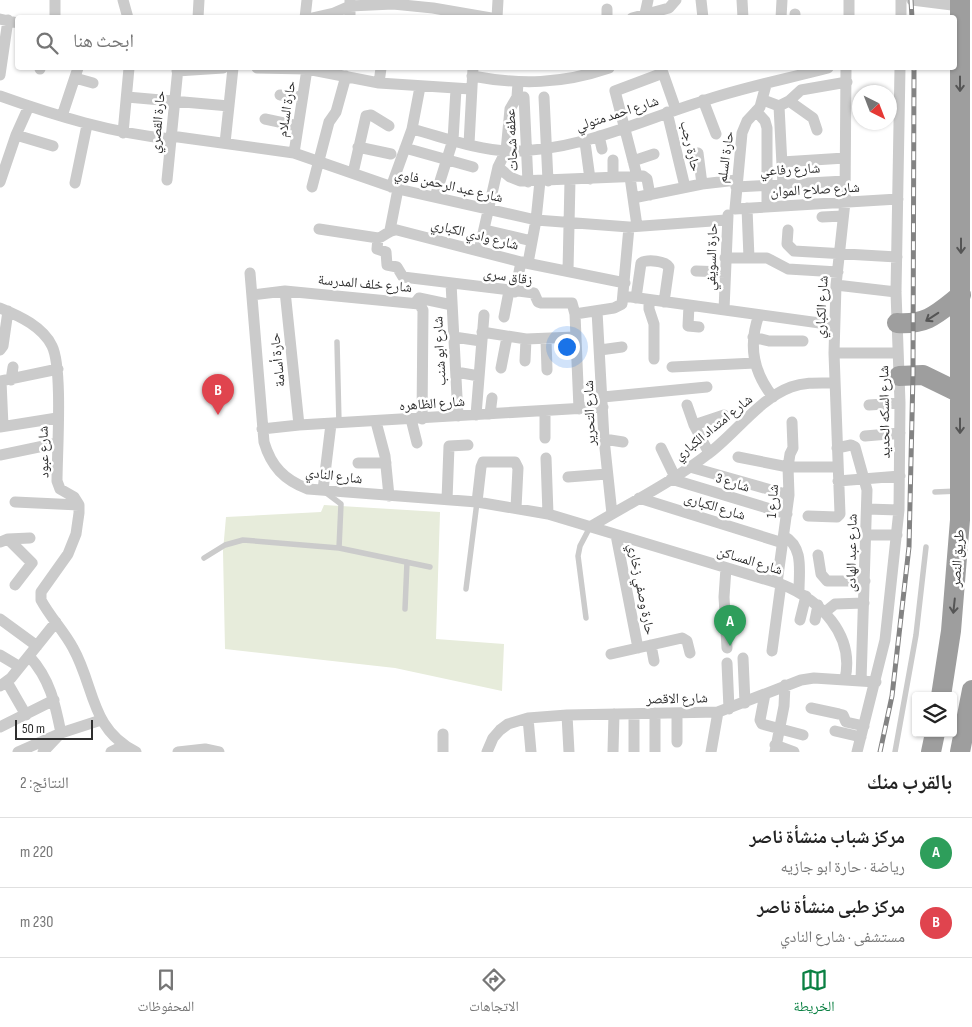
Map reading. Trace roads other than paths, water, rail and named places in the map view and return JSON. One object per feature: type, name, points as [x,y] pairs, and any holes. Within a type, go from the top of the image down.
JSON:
[{"type":"highway","name":"طريق النصر","points":[[942,692],[956,576],[960,491],[961,213],[966,166],[960,3]]},
{"type":"highway","points":[[961,213],[963,204],[972,196]]},
{"type":"highway","points":[[897,323],[913,324],[928,320],[961,295]]},
{"type":"highway","points":[[899,376],[923,375],[960,393]]},
{"type":"highway","points":[[960,752],[972,690]]},
{"type":"highway","points":[[931,752],[934,737]]},
{"type":"street","points":[[55,0],[55,15]]},
{"type":"street","points":[[123,0],[127,15]]},
{"type":"street","points":[[198,15],[199,0]]},
{"type":"street","points":[[305,15],[307,0]]},
{"type":"street","points":[[498,0],[498,15]]},
{"type":"street","points":[[648,0],[650,14],[675,3]]},
{"type":"street","points":[[701,0],[703,15]]},
{"type":"street","points":[[742,0],[743,15]]},
{"type":"street","points":[[781,15],[782,0]]},
{"type":"street","points":[[849,0],[849,15]]},
{"type":"street","points":[[901,0],[901,15]]},
{"type":"street","points":[[912,0],[960,3]]},
{"type":"street","points":[[334,15],[350,8],[393,2],[410,12],[433,4],[476,15]]},
{"type":"street","points":[[0,75],[9,21]]},
{"type":"street","points":[[123,133],[129,70]]},
{"type":"street","name":"حارة القصري","points":[[167,180],[178,70]]},
{"type":"street","points":[[225,143],[233,70]]},
{"type":"street","name":"حارة السلام","points":[[294,153],[307,70]]},
{"type":"street","points":[[331,70],[346,76],[361,73],[379,83],[471,89]]},
{"type":"street","points":[[379,83],[381,70]]},
{"type":"street","points":[[469,144],[472,72],[518,83],[566,80],[602,70]]},
{"type":"street","points":[[827,70],[828,86]]},
{"type":"street","name":"شارع الكباري","points":[[808,516],[839,516],[833,383],[836,285],[845,202],[846,70]]},
{"type":"street","name":"شارع السكه الحديد","points":[[857,752],[885,640],[899,510],[900,403],[896,292],[900,70]]},
{"type":"street","name":"شارع احمد متولي","points":[[412,129],[469,144],[506,151],[546,149],[585,142],[703,100],[766,85],[800,71]]},
{"type":"street","points":[[62,116],[76,73],[93,83]]},
{"type":"street","name":"حارة رجب","points":[[623,128],[615,91],[660,73],[665,76],[685,187]]},
{"type":"street","points":[[312,188],[329,122],[336,112],[346,76]]},
{"type":"street","points":[[784,103],[801,90],[847,82]]},
{"type":"street","points":[[479,252],[498,167],[506,151],[510,109],[517,96],[518,83]]},
{"type":"street","name":"حارة السلم","points":[[735,209],[742,133],[747,121],[763,100],[766,85]]},
{"type":"street","points":[[319,229],[378,238],[390,230],[394,188],[412,129],[420,87]]},
{"type":"street","points":[[435,197],[453,140],[456,89]]},
{"type":"street","points":[[280,95],[302,97]]},
{"type":"street","name":"شارع عبد الرحمن فاوي","points":[[0,96],[87,125],[123,133],[225,143],[294,153],[320,160],[394,188],[489,210],[539,214],[569,223],[633,226],[726,220]]},
{"type":"street","points":[[127,97],[229,106]]},
{"type":"street","name":"عطفه شحات","points":[[524,97],[528,182]]},
{"type":"street","points":[[504,317],[532,241],[539,214],[546,149],[544,97]]},
{"type":"street","points":[[703,100],[716,134]]},
{"type":"street","points":[[763,100],[784,103],[813,118],[817,130]]},
{"type":"street","points":[[783,185],[784,103]]},
{"type":"street","points":[[0,182],[16,135],[29,106]]},
{"type":"street","points":[[756,111],[761,115],[767,128],[767,207]]},
{"type":"street","points":[[353,173],[366,116],[371,116],[389,126]]},
{"type":"street","points":[[265,119],[298,126]]},
{"type":"street","points":[[75,182],[87,125]]},
{"type":"street","points":[[579,409],[575,314],[618,307],[622,304],[624,296],[633,226],[634,176],[633,161],[623,128]]},
{"type":"street","points":[[16,135],[53,146]]},
{"type":"street","points":[[599,136],[602,149]]},
{"type":"street","points":[[585,142],[590,179]]},
{"type":"street","points":[[358,147],[391,154]]},
{"type":"street","points":[[405,148],[473,167]]},
{"type":"street","points":[[698,153],[702,184]]},
{"type":"street","points":[[633,161],[654,154]]},
{"type":"street","points":[[782,162],[845,158]]},
{"type":"street","points":[[613,160],[613,177]]},
{"type":"street","points":[[498,167],[516,180],[528,182],[634,176],[646,177],[650,195]]},
{"type":"street","points":[[568,270],[570,180]]},
{"type":"street","name":"شارع رفاعي","points":[[633,198],[702,184],[736,183],[767,186],[845,181]]},
{"type":"street","name":"شارع صلاح الموان","points":[[735,209],[898,199]]},
{"type":"street","points":[[748,208],[749,258]]},
{"type":"street","name":"حارة السويفي","points":[[724,310],[726,220],[735,209]]},
{"type":"street","points":[[822,217],[844,216]]},
{"type":"street","name":"شارع وادي الكباري","points":[[390,230],[397,230],[479,252],[625,283]]},
{"type":"street","points":[[485,230],[532,241]]},
{"type":"street","points":[[788,230],[787,244],[790,250],[897,257]]},
{"type":"street","name":"زقاق سرى","points":[[378,238],[377,249],[386,252],[386,265],[397,267],[403,277],[534,294],[538,302],[541,303],[572,303],[575,314]]},
{"type":"street","points":[[726,258],[773,260],[788,270],[838,272]]},
{"type":"street","points":[[636,298],[641,263],[645,261],[665,263],[669,267],[664,302]]},
{"type":"street","points":[[696,271],[725,272]]},
{"type":"street","name":"شارع النادي","points":[[250,273],[262,429],[268,455],[284,476],[308,489],[477,502],[548,514],[590,527]]},
{"type":"street","name":"شارع ابو شنب","points":[[452,283],[458,416]]},
{"type":"street","points":[[836,285],[896,292]]},
{"type":"street","name":"شارع خلف المدرسة","points":[[252,295],[285,291],[416,302],[423,310],[417,443]]},
{"type":"street","name":"حارة أسامة","points":[[285,291],[299,425]]},
{"type":"street","points":[[624,296],[834,325]]},
{"type":"street","points":[[416,302],[420,298],[452,305]]},
{"type":"street","points":[[649,300],[649,309],[654,324],[654,359]]},
{"type":"street","points":[[689,305],[688,326],[699,327]]},
{"type":"street","points":[[0,350],[3,346],[4,310]]},
{"type":"street","name":"شارع عبود","points":[[4,310],[32,324],[52,346],[58,370],[57,481],[60,489],[74,497],[79,505]]},
{"type":"street","name":"شارع التحرير","points":[[598,311],[604,438],[612,514]]},
{"type":"street","points":[[476,415],[484,315]]},
{"type":"street","points":[[759,315],[753,337],[754,363],[758,376],[773,397]]},
{"type":"street","points":[[454,337],[507,337],[546,340],[575,337]]},
{"type":"street","points":[[501,368],[507,337]]},
{"type":"street","points":[[753,337],[770,341],[803,341]]},
{"type":"street","points":[[525,361],[526,339]]},
{"type":"street","points":[[546,340],[547,370]]},
{"type":"street","points":[[600,350],[622,348]]},
{"type":"street","points":[[834,353],[898,353]]},
{"type":"street","points":[[672,367],[754,363]]},
{"type":"street","points":[[13,367],[4,381],[1,426],[57,418]]},
{"type":"street","points":[[4,381],[58,370]]},
{"type":"street","points":[[456,372],[479,376]]},
{"type":"street","name":"شارع امتداد الكباري","points":[[590,527],[690,468],[773,397],[792,387],[812,382],[833,383]]},
{"type":"street","name":"شارع الظاهره","points":[[262,429],[299,425],[579,409],[603,402],[707,387]]},
{"type":"street","points":[[490,414],[492,398]]},
{"type":"street","points":[[869,405],[900,403]]},
{"type":"street","points":[[687,405],[694,425],[709,453]]},
{"type":"street","points":[[545,411],[545,438]]},
{"type":"street","points":[[694,425],[724,415]]},
{"type":"street","points":[[376,422],[386,463],[389,496]]},
{"type":"street","name":"شارع 1","points":[[772,651],[789,495],[788,467],[793,448],[792,422]]},
{"type":"street","points":[[322,490],[335,424]]},
{"type":"street","points":[[865,436],[900,433]]},
{"type":"street","points":[[604,438],[623,442]]},
{"type":"street","points":[[0,455],[58,443]]},
{"type":"street","points":[[446,500],[448,448],[452,444],[468,445]]},
{"type":"street","name":"شارع عبد الهادى","points":[[837,448],[850,445],[855,447],[866,479],[864,640],[861,681]]},
{"type":"street","points":[[661,448],[673,478]]},
{"type":"street","points":[[738,457],[788,467],[837,467]]},
{"type":"street","points":[[546,458],[548,514]]},
{"type":"street","points":[[477,502],[480,467],[483,462],[515,462],[518,468],[516,508]]},
{"type":"street","points":[[358,463],[386,463]]},
{"type":"street","points":[[690,468],[789,495]]},
{"type":"street","points":[[568,477],[607,474]]},
{"type":"street","points":[[838,481],[900,476]]},
{"type":"street","name":"شارع 3","points":[[673,478],[787,514]]},
{"type":"street","name":"شارع الكبارى","points":[[639,498],[783,540]]},
{"type":"street","points":[[15,502],[79,505],[76,534],[68,554],[41,592],[41,600],[73,648],[92,701],[101,720],[110,734],[123,746],[136,752]]},
{"type":"street","points":[[866,509],[899,510]]},
{"type":"street","name":"شارع المساكن","points":[[590,527],[779,584],[802,593],[821,608],[842,641],[847,669],[845,679]]},
{"type":"street","points":[[866,535],[897,535]]},
{"type":"street","name":"حارة وصفي زخاري","points":[[616,536],[638,648]]},
{"type":"street","points":[[4,540],[30,538]]},
{"type":"street","points":[[4,540],[32,563],[15,585]]},
{"type":"street","points":[[783,540],[792,541],[798,553],[802,593],[800,620]]},
{"type":"street","points":[[818,555],[820,574],[827,581],[865,581]]},
{"type":"street","points":[[726,568],[724,597],[727,648]]},
{"type":"street","points":[[834,582],[835,604]]},
{"type":"street","points":[[815,620],[821,608],[835,604],[864,603]]},
{"type":"street","points":[[0,619],[37,646]]},
{"type":"street","points":[[26,715],[3,684],[20,667],[56,622]]},
{"type":"street","points":[[611,654],[684,638],[687,641],[690,653]]},
{"type":"street","points":[[864,640],[885,640]]},
{"type":"street","points":[[651,645],[654,661]]},
{"type":"street","points":[[0,655],[20,667]]},
{"type":"street","points":[[28,656],[45,676],[54,700],[61,733]]},
{"type":"street","points":[[743,658],[745,703]]},
{"type":"street","points":[[711,752],[723,711],[727,663]]},
{"type":"street","name":"شارع الاقصر","points":[[487,752],[493,738],[500,730],[508,724],[528,718],[567,715],[723,711],[785,685],[814,678],[876,682]]},
{"type":"street","points":[[785,685],[784,706],[775,749],[794,752]]},
{"type":"street","points":[[765,694],[760,722],[803,735]]},
{"type":"street","points":[[0,727],[54,700]]},
{"type":"street","points":[[811,708],[843,715],[846,722],[863,731]]},
{"type":"street","points":[[654,713],[655,752]]},
{"type":"street","points":[[677,713],[677,742]]},
{"type":"street","points":[[613,752],[614,714]]},
{"type":"street","points":[[634,714],[634,752]]},
{"type":"street","points":[[567,715],[569,752]]},
{"type":"street","points":[[528,718],[531,752]]},
{"type":"street","points":[[18,752],[61,733],[101,720]]},
{"type":"street","points":[[835,731],[863,731]]},
{"type":"street","points":[[43,752],[61,733]]},
{"type":"street","points":[[443,752],[444,734]]},
{"type":"street","points":[[111,752],[123,746]]},
{"type":"street","points":[[178,752],[205,749],[219,752]]},
{"type":"lane","points":[[335,424],[337,342]]},
{"type":"lane","points":[[322,490],[341,504],[339,548]]},
{"type":"lane","points":[[935,492],[960,491]]},
{"type":"lane","points":[[466,589],[477,502]]},
{"type":"lane","points":[[586,618],[578,556],[580,546],[590,527]]},
{"type":"lane","points":[[204,558],[225,546],[243,540],[339,548],[430,567]]},
{"type":"lane","points":[[895,752],[916,635],[926,547]]},
{"type":"lane","points":[[405,609],[407,562]]},
{"type":"railway","points":[[911,0],[912,15]]},
{"type":"railway","points":[[880,752],[892,696],[909,547],[913,374],[914,70]]},
{"type":"place","name":"مركز طبى منشأة ناصر","points":[[218,415]]},
{"type":"place","name":"مركز شباب منشأة ناصر","points":[[730,646]]}]
